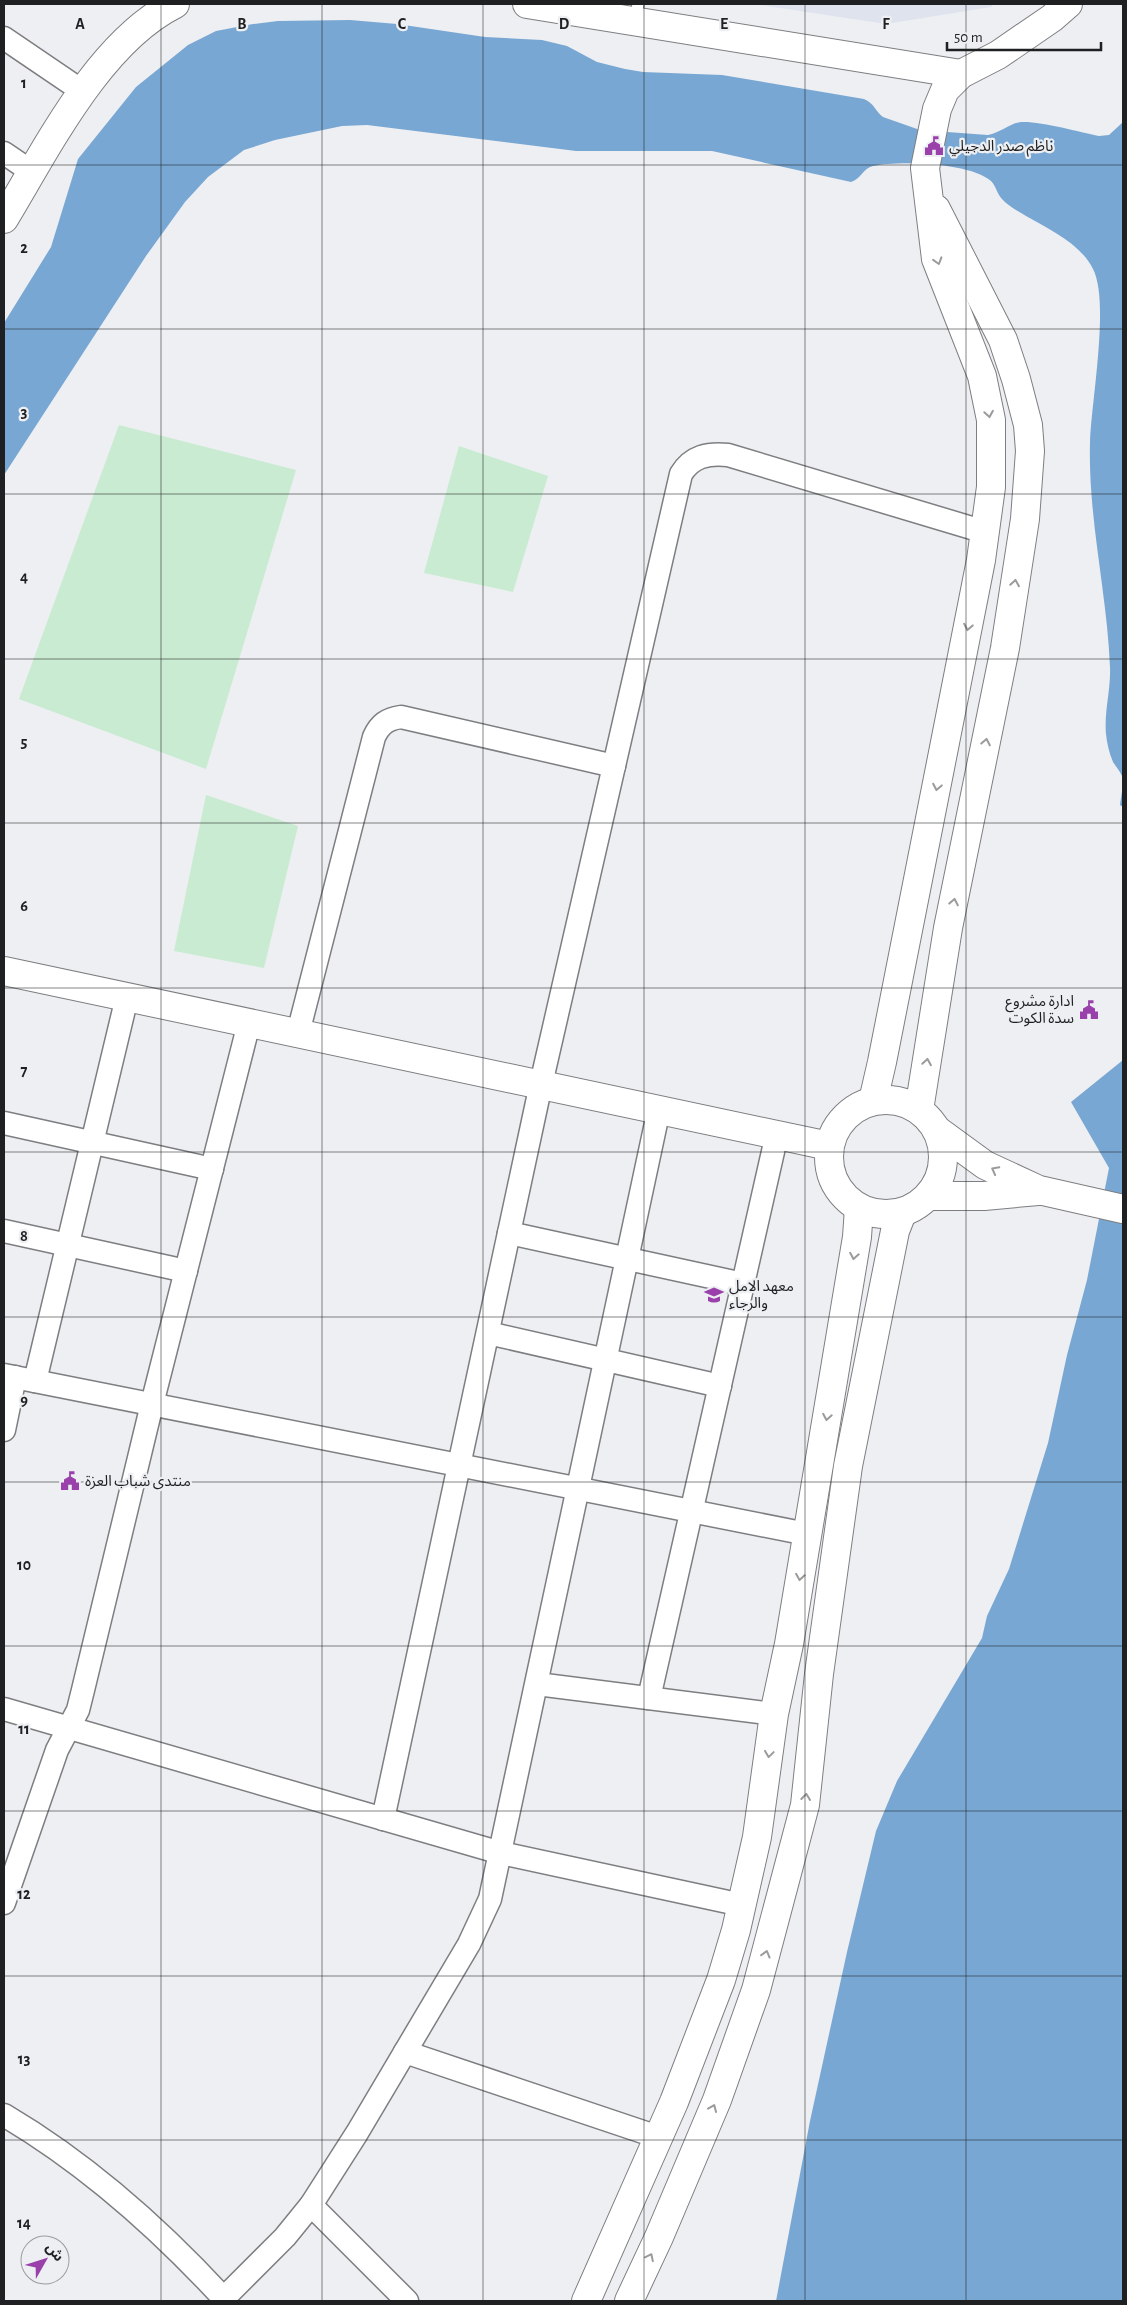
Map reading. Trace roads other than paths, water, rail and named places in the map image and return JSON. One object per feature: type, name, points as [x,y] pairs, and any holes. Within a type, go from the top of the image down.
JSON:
[{"type":"main road","points":[[4,219],[82,91],[133,34],[175,4]]},
{"type":"main road","points":[[526,4],[636,12],[961,74]]},
{"type":"main road","points":[[873,1100],[888,1034],[982,560],[991,487],[991,420],[982,376],[936,259],[925,168],[937,109],[945,90],[961,74],[998,55],[1052,18],[1068,4]]},
{"type":"main road","points":[[919,1110],[948,928],[1005,648],[1025,519],[1030,451],[1028,425],[1003,340],[929,195]]},
{"type":"main road","points":[[4,971],[829,1146]]},
{"type":"main road","points":[[937,1130],[942,1147],[943,1164],[938,1181],[929,1196],[916,1206],[902,1212],[887,1215],[872,1213],[859,1208],[844,1197],[834,1182],[828,1164],[829,1146],[834,1130],[844,1117],[858,1107],[873,1100],[889,1099],[905,1103],[919,1110],[937,1130],[985,1165],[1045,1192],[1123,1209]]},
{"type":"main road","points":[[929,1196],[984,1196],[1045,1192]]},
{"type":"main road","points":[[586,2301],[658,2137],[721,1980],[742,1905],[758,1838],[774,1714],[789,1644],[857,1237],[859,1208]]},
{"type":"main road","points":[[628,2301],[659,2237],[716,2100],[756,1990],[805,1805],[823,1647],[848,1466],[895,1231],[902,1212]]},
{"type":"main road","points":[[789,1644],[823,1647]]},
{"type":"street","points":[[4,38],[82,91]]},
{"type":"street","points":[[4,153],[32,172]]},
{"type":"street","points":[[383,1818],[542,1084],[681,474],[693,460],[713,453],[728,455],[985,532]]},
{"type":"street","points":[[298,1033],[374,737],[382,724],[387,720],[401,717],[614,766]]},
{"type":"street","points":[[4,1430],[18,1378],[68,1244],[127,997]]},
{"type":"street","points":[[4,1903],[57,1750],[78,1710],[152,1404],[250,1023]]},
{"type":"street","points":[[4,2115],[54,2146],[101,2182],[173,2247],[224,2300],[285,2237],[311,2205],[405,2052],[482,1919],[490,1899],[580,1489],[659,1109]]},
{"type":"street","points":[[4,1123],[212,1169]]},
{"type":"street","points":[[649,1698],[777,1134]]},
{"type":"street","points":[[4,1230],[186,1271]]},
{"type":"street","points":[[509,1233],[743,1284]]},
{"type":"street","points":[[488,1333],[720,1386]]},
{"type":"street","points":[[18,1378],[807,1534]]},
{"type":"street","points":[[537,1684],[774,1714]]},
{"type":"street","points":[[4,1709],[501,1853],[742,1905]]},
{"type":"street","points":[[405,2052],[658,2137]]},
{"type":"street","points":[[311,2205],[407,2301]]},
{"type":"water","points":[[350,20],[397,24],[485,37],[542,40],[567,46],[597,62],[625,69],[643,72],[722,75],[864,99],[883,117],[920,130],[988,135],[1017,123],[1029,122],[1099,136],[1109,135],[1123,122],[1123,787],[1122,776],[1113,762],[1106,734],[1110,667],[1090,471],[1091,425],[1100,328],[1098,284],[1093,269],[1081,252],[1064,238],[1004,202],[991,181],[968,170],[935,164],[885,164],[870,167],[851,182],[712,151],[576,151],[367,125],[342,126],[275,140],[244,150],[208,177],[185,202],[146,256],[4,475],[4,323],[51,247],[78,159],[136,87],[188,45],[216,31],[278,21]]},
{"type":"water","points":[[1123,787],[1123,807],[1120,805]]},
{"type":"water","points":[[1123,1060],[1123,2301],[776,2301],[810,2121],[876,1831],[897,1781],[982,1638],[987,1616],[1009,1569],[1048,1443],[1067,1355],[1087,1280],[1109,1168],[1071,1102]]},
{"type":"place","name":"ناظم صدر الدجيلي","points":[[934,146]]},
{"type":"place","name":"ادارة مشروع سدة الكوت","points":[[1089,1010]]},
{"type":"place","name":"معهد الامل والرجاء","points":[[714,1295]]},
{"type":"place","name":"منتدى شباب العزة","points":[[70,1481]]}]
